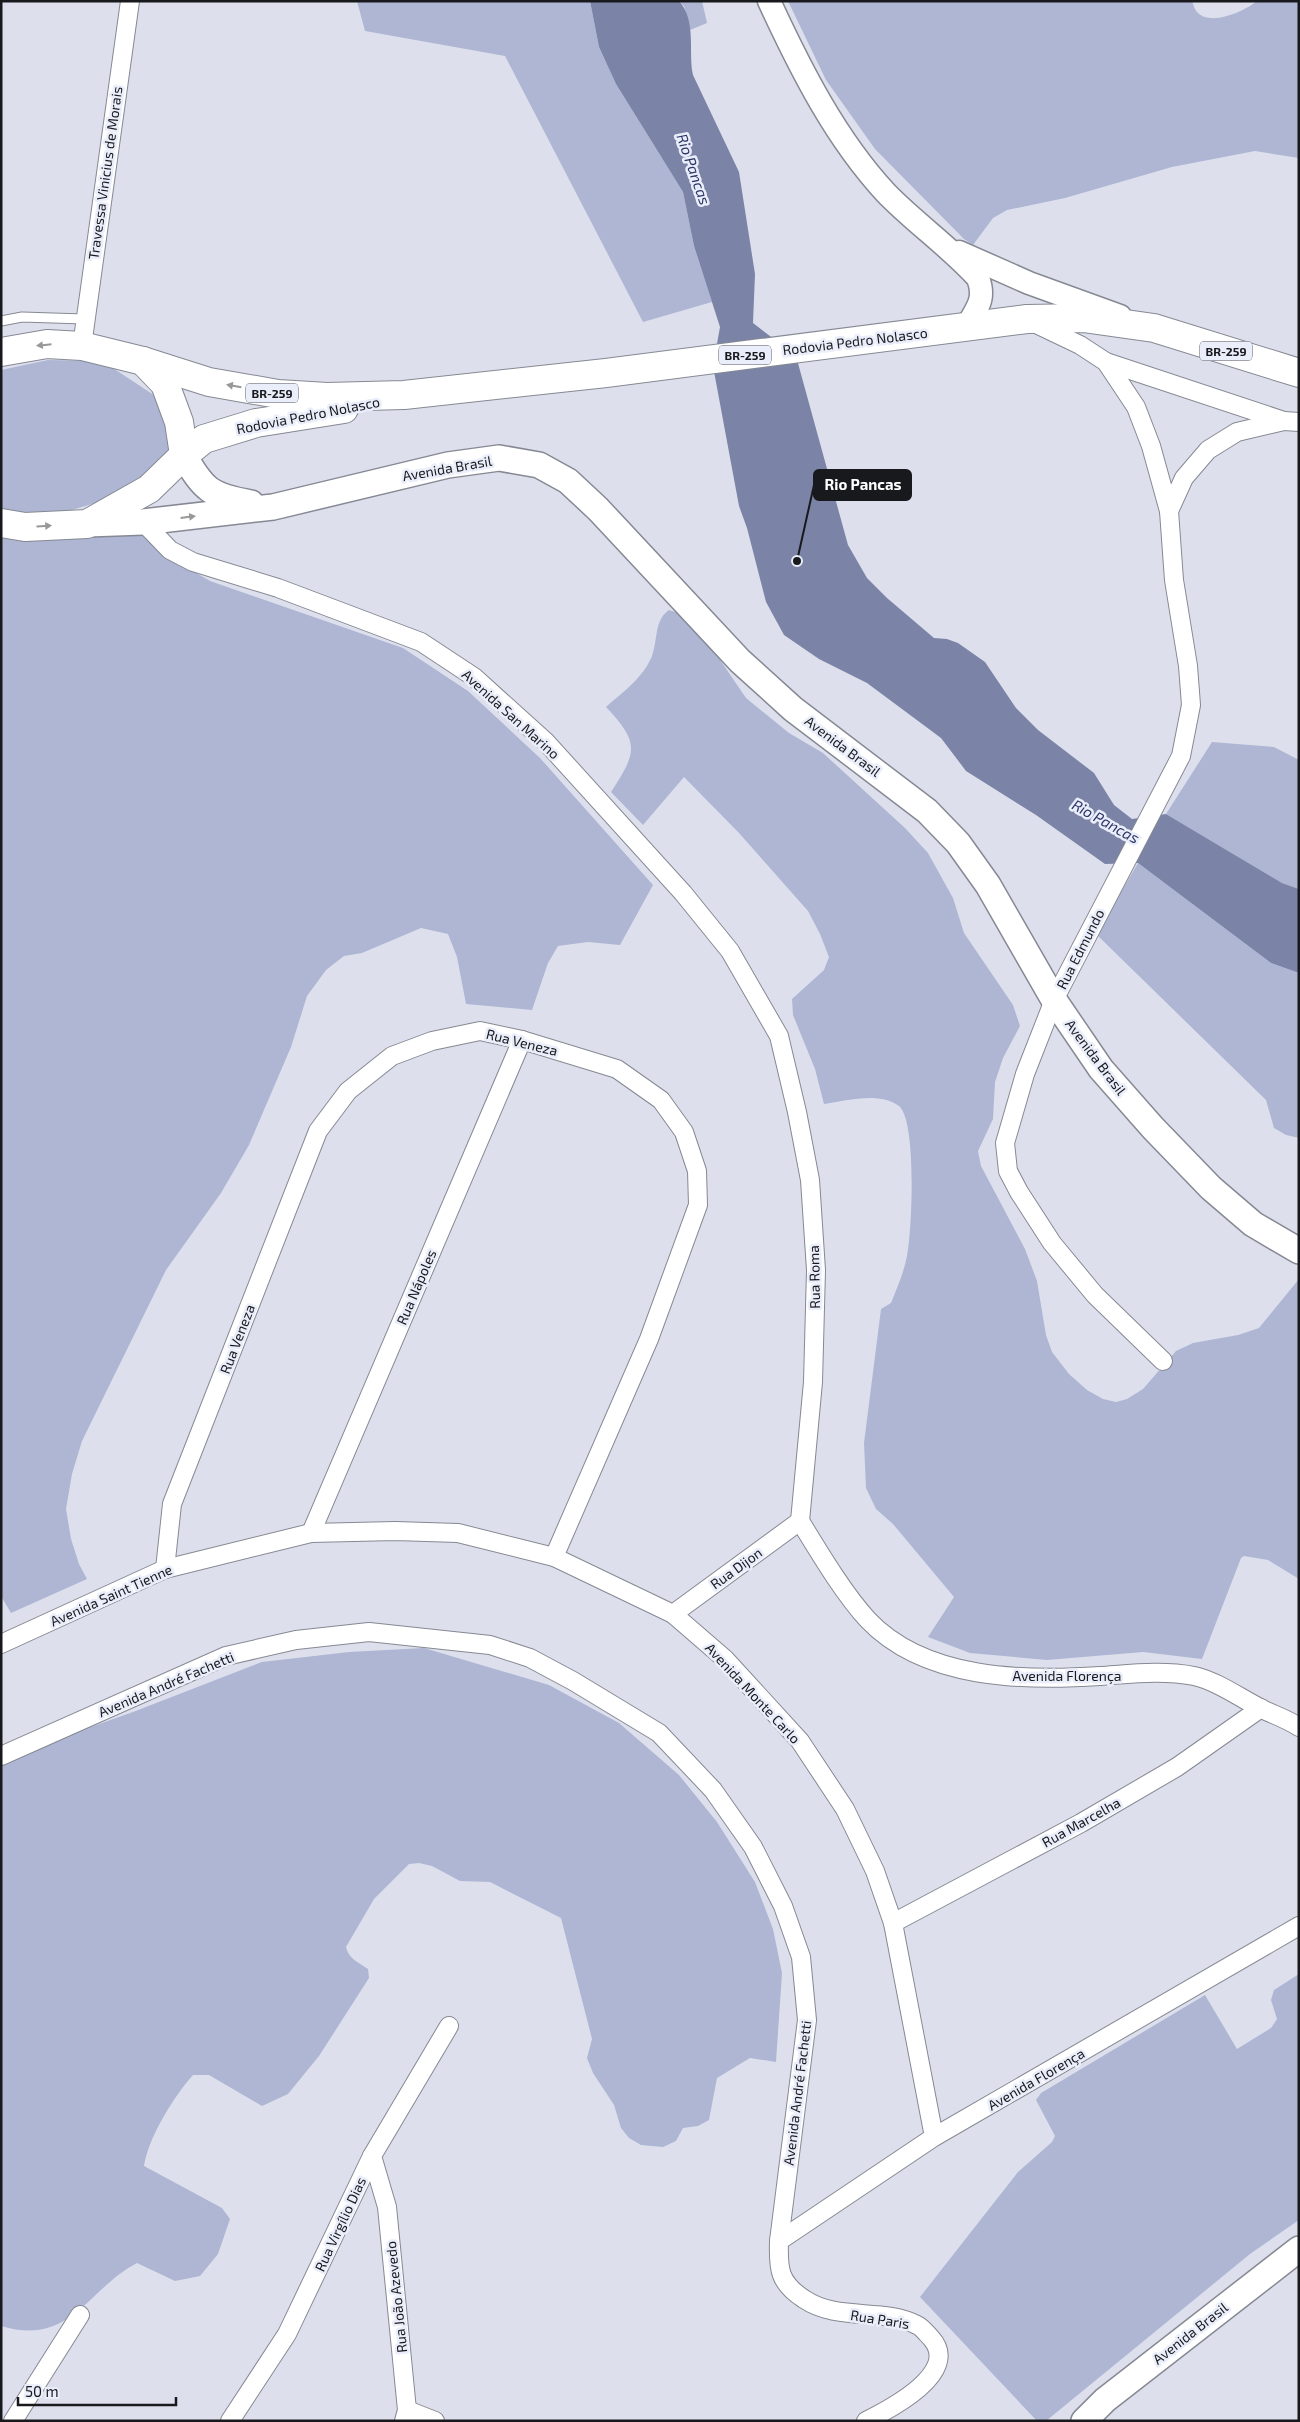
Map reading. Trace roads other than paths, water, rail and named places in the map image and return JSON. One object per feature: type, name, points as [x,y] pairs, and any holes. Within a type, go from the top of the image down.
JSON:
[{"type":"highway","name":"Rodovia Pedro Nolasco","points":[[1,352],[47,344],[82,346],[143,361],[208,382],[278,394],[327,397],[404,395],[606,373],[1027,319],[1083,318],[1154,328],[1299,374]]},
{"type":"highway","points":[[143,361],[165,384],[179,422],[184,455]]},
{"type":"highway","name":"Rodovia Pedro Nolasco","points":[[1,523],[24,527],[87,524],[149,490],[184,455],[204,440],[256,423],[358,407],[404,395]]},
{"type":"main road","name":"Avenida Brasil","points":[[184,455],[196,477],[209,490],[224,499],[273,507]]},
{"type":"main road","name":"Avenida Brasil","points":[[87,524],[143,522],[273,507],[448,465],[499,458],[539,465],[568,481],[598,509],[740,661],[793,709],[889,780],[927,812],[958,843],[988,885],[1054,1000],[1101,1069],[1153,1128],[1211,1188],[1253,1224],[1299,1251]]},
{"type":"main road","name":"Avenida Brasil","points":[[1084,2421],[1105,2400],[1299,2249]]},
{"type":"street","name":"Travessa Vinicius de Morais","points":[[82,346],[84,319],[130,1]]},
{"type":"street","points":[[769,1],[810,84],[852,152],[886,193],[972,272],[982,287],[982,299],[967,326]]},
{"type":"street","points":[[943,244],[1030,283],[1154,328]]},
{"type":"street","points":[[1027,319],[1080,345],[1106,362],[1291,421]]},
{"type":"street","name":"Rua Edmundo","points":[[1106,362],[1136,407],[1151,446],[1169,511],[1174,580],[1188,666],[1191,705],[1181,756],[1054,1000],[1025,1074],[1005,1143],[1008,1171],[1019,1192],[1052,1243],[1095,1295],[1163,1361]]},
{"type":"street","points":[[1169,511],[1184,478],[1208,450],[1237,432],[1291,421]]},
{"type":"street","name":"Avenida San Marino","points":[[143,522],[170,550],[193,562],[278,588],[420,642],[474,677],[546,742],[683,893],[730,951],[779,1036]]},
{"type":"street","name":"Rua Veneza","points":[[165,1569],[172,1504],[318,1131],[348,1091],[392,1056],[432,1041],[480,1031],[522,1040],[617,1069],[661,1100],[684,1132],[697,1171],[698,1205],[652,1330],[554,1557]]},
{"type":"street","name":"Rua Roma","points":[[779,1036],[797,1112],[810,1180],[816,1270],[813,1382],[800,1521]]},
{"type":"street","name":"Rua Nápoles","points":[[311,1533],[522,1040]]},
{"type":"street","name":"Rua Dijon","points":[[673,1614],[800,1521]]},
{"type":"street","name":"Avenida Florença","points":[[800,1521],[826,1563],[869,1621],[907,1651],[958,1669],[1023,1677],[1098,1676],[1154,1672],[1195,1676],[1299,1727]]},
{"type":"street","name":"Avenida Monte Carlo","points":[[311,1533],[395,1531],[458,1533],[554,1557],[673,1614],[725,1659],[800,1741],[845,1809],[875,1871],[894,1923],[934,2138]]},
{"type":"street","name":"Avenida Saint Tienne","points":[[1,1644],[165,1569],[311,1533]]},
{"type":"street","name":"Avenida André Fachetti","points":[[1,1756],[226,1656],[296,1640],[369,1632],[490,1645],[530,1658],[574,1681],[659,1733],[713,1790],[753,1847],[783,1906],[801,1957],[807,2020],[779,2241]]},
{"type":"street","name":"Rua Marcelha","points":[[894,1923],[1082,1823],[1177,1767],[1261,1708]]},
{"type":"street","name":"Avenida Florença","points":[[779,2241],[934,2138],[1299,1926]]},
{"type":"street","name":"Rua Virgílio Dias","points":[[230,2421],[287,2334],[372,2156],[449,2026]]},
{"type":"street","name":"Rua João Azevedo","points":[[372,2156],[387,2207],[406,2415],[435,2421]]},
{"type":"street","name":"Rua Paris","points":[[779,2241],[778,2265],[784,2280],[792,2292],[813,2306],[827,2311],[905,2321],[919,2325],[935,2343],[938,2353],[934,2373],[922,2386],[888,2410],[866,2421]]},
{"type":"street","points":[[13,2421],[80,2315]]},
{"type":"lane","points":[[1,321],[22,317],[84,319]]},
{"type":"water","points":[[590,1],[679,1],[685,9],[690,27],[693,75],[739,172],[755,274],[753,323],[796,356],[848,545],[867,578],[887,598],[934,638],[947,639],[958,643],[985,662],[1016,708],[1038,730],[1094,773],[1114,805],[1132,819],[1166,814],[1282,883],[1299,889],[1299,973],[1271,963],[1138,863],[1105,864],[1036,815],[966,771],[941,738],[867,683],[819,659],[784,635],[766,602],[747,528],[739,506],[713,366],[720,327],[694,246],[683,192],[616,84],[599,47]]},
{"type":"place","name":"Rio Pancas","points":[[797,561]]}]
